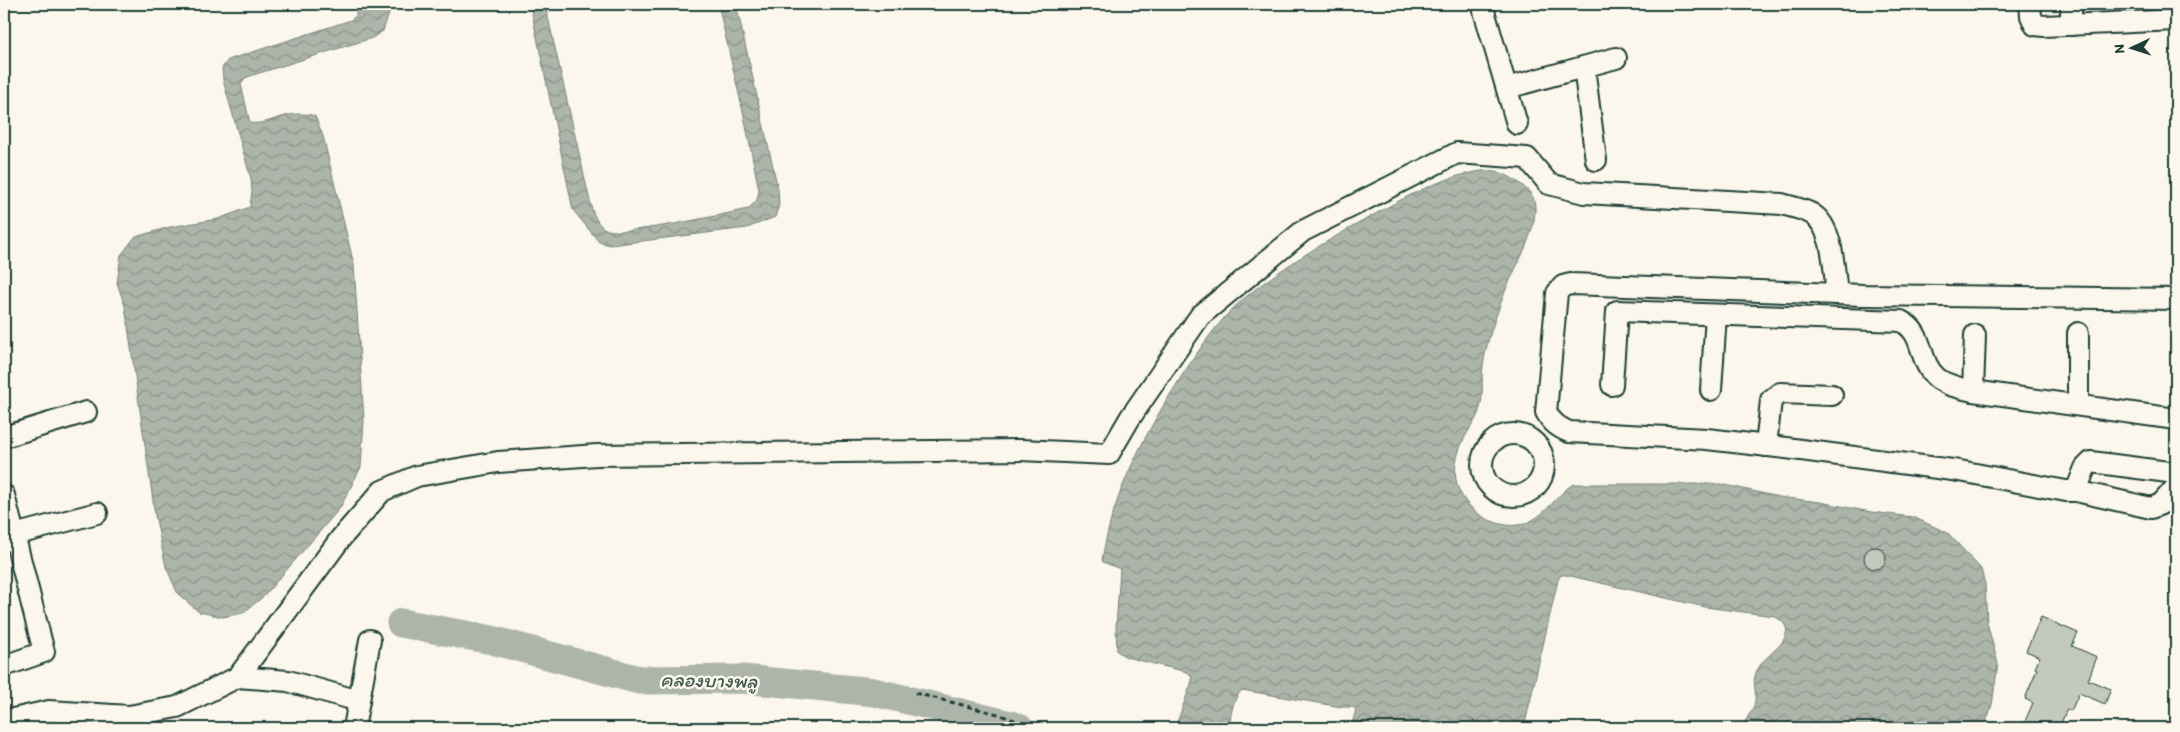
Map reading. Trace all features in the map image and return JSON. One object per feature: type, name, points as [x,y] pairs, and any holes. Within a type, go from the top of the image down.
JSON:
[{"type":"street","points":[[1482,4],[1517,124]]},
{"type":"street","points":[[2030,4],[2031,16],[2035,25],[2176,20]]},
{"type":"street","points":[[2071,4],[2071,25]]},
{"type":"street","points":[[1506,88],[1616,58]]},
{"type":"street","points":[[1584,67],[1596,160]]},
{"type":"street","points":[[4,721],[49,711],[130,716],[177,707],[238,677],[341,538],[382,491],[417,476],[498,462],[597,454],[1011,450],[1110,454],[1130,418],[1200,316],[1303,231],[1457,153],[1527,158],[1549,184],[1584,193],[1782,204],[1813,215],[1826,232],[1831,250],[1837,294]]},
{"type":"street","points":[[2176,298],[1837,294],[1572,284],[1562,286],[1556,293],[1546,412],[1550,420],[1558,428],[1569,432],[1707,440],[1960,471],[2066,491],[2076,491],[2144,508],[2151,508],[2161,504],[2176,487]]},
{"type":"street","points":[[1612,385],[1617,311],[1901,321],[1910,326],[1916,334],[1924,358],[1937,378],[1949,385],[1973,391],[2176,419]]},
{"type":"street","points":[[1711,390],[1716,315]]},
{"type":"street","points":[[2078,333],[2078,405]]},
{"type":"street","points":[[1973,391],[1975,335]]},
{"type":"street","points":[[1766,446],[1771,400],[1775,396],[1780,393],[1832,395]]},
{"type":"street","points":[[4,437],[86,412]]},
{"type":"street","points":[[1532,440],[1550,420]]},
{"type":"street","points":[[2076,491],[2085,468],[2092,462],[2176,473]]},
{"type":"street","points":[[4,495],[44,652],[4,666]]},
{"type":"street","points":[[14,535],[97,513]]},
{"type":"street","points":[[354,728],[370,640]]},
{"type":"street","points":[[238,677],[288,681],[359,701]]},
{"type":"path","points":[[915,693],[998,714],[1035,728]]},
{"type":"water","points":[[356,4],[405,4],[391,8],[383,31],[372,38],[256,74],[245,78],[241,84],[250,123],[265,122],[287,115],[305,114],[315,116],[323,136],[354,265],[364,420],[361,467],[340,508],[264,596],[243,613],[223,617],[199,612],[178,594],[166,567],[155,515],[125,306],[117,283],[121,255],[135,237],[170,227],[218,219],[250,207],[251,179],[223,80],[222,68],[228,60],[351,20],[356,16]]},
{"type":"water","points":[[530,4],[545,4],[592,210],[602,227],[618,231],[676,224],[748,209],[757,200],[759,190],[718,4],[736,4],[778,189],[779,205],[775,217],[747,228],[610,245],[599,242],[573,210]]},
{"type":"water","points":[[1481,171],[1496,171],[1518,182],[1532,195],[1535,211],[1530,236],[1503,297],[1484,357],[1480,408],[1463,441],[1456,463],[1456,482],[1464,500],[1471,508],[1480,515],[1495,522],[1506,525],[1518,525],[1538,517],[1573,484],[1721,484],[1779,497],[1913,517],[1948,533],[1981,569],[1985,584],[1987,622],[1998,664],[1992,705],[1984,728],[1741,728],[1754,704],[1756,672],[1762,663],[1782,643],[1787,631],[1781,621],[1774,616],[1705,607],[1561,575],[1558,580],[1524,728],[1351,728],[1356,709],[1352,707],[1341,707],[1242,690],[1234,703],[1229,728],[1175,728],[1192,681],[1191,675],[1187,672],[1126,657],[1117,651],[1116,627],[1120,569],[1102,560],[1114,510],[1123,486],[1156,418],[1210,335],[1233,308],[1256,289],[1285,267],[1316,248],[1405,198],[1434,184]]},
{"type":"building","points":[[1875,547],[1883,550],[1886,558],[1883,566],[1875,569],[1867,566],[1864,558],[1867,550]]},
{"type":"building","points":[[2041,617],[2078,633],[2072,646],[2097,657],[2088,680],[2111,689],[2105,704],[2079,693],[2071,711],[2067,709],[2059,728],[2022,728],[2033,703],[2025,699],[2040,657],[2026,651]]},
{"type":"waterway","name":"คลองบางพลู","points":[[401,623],[492,640],[639,680],[743,679],[874,692],[1019,728]]}]
